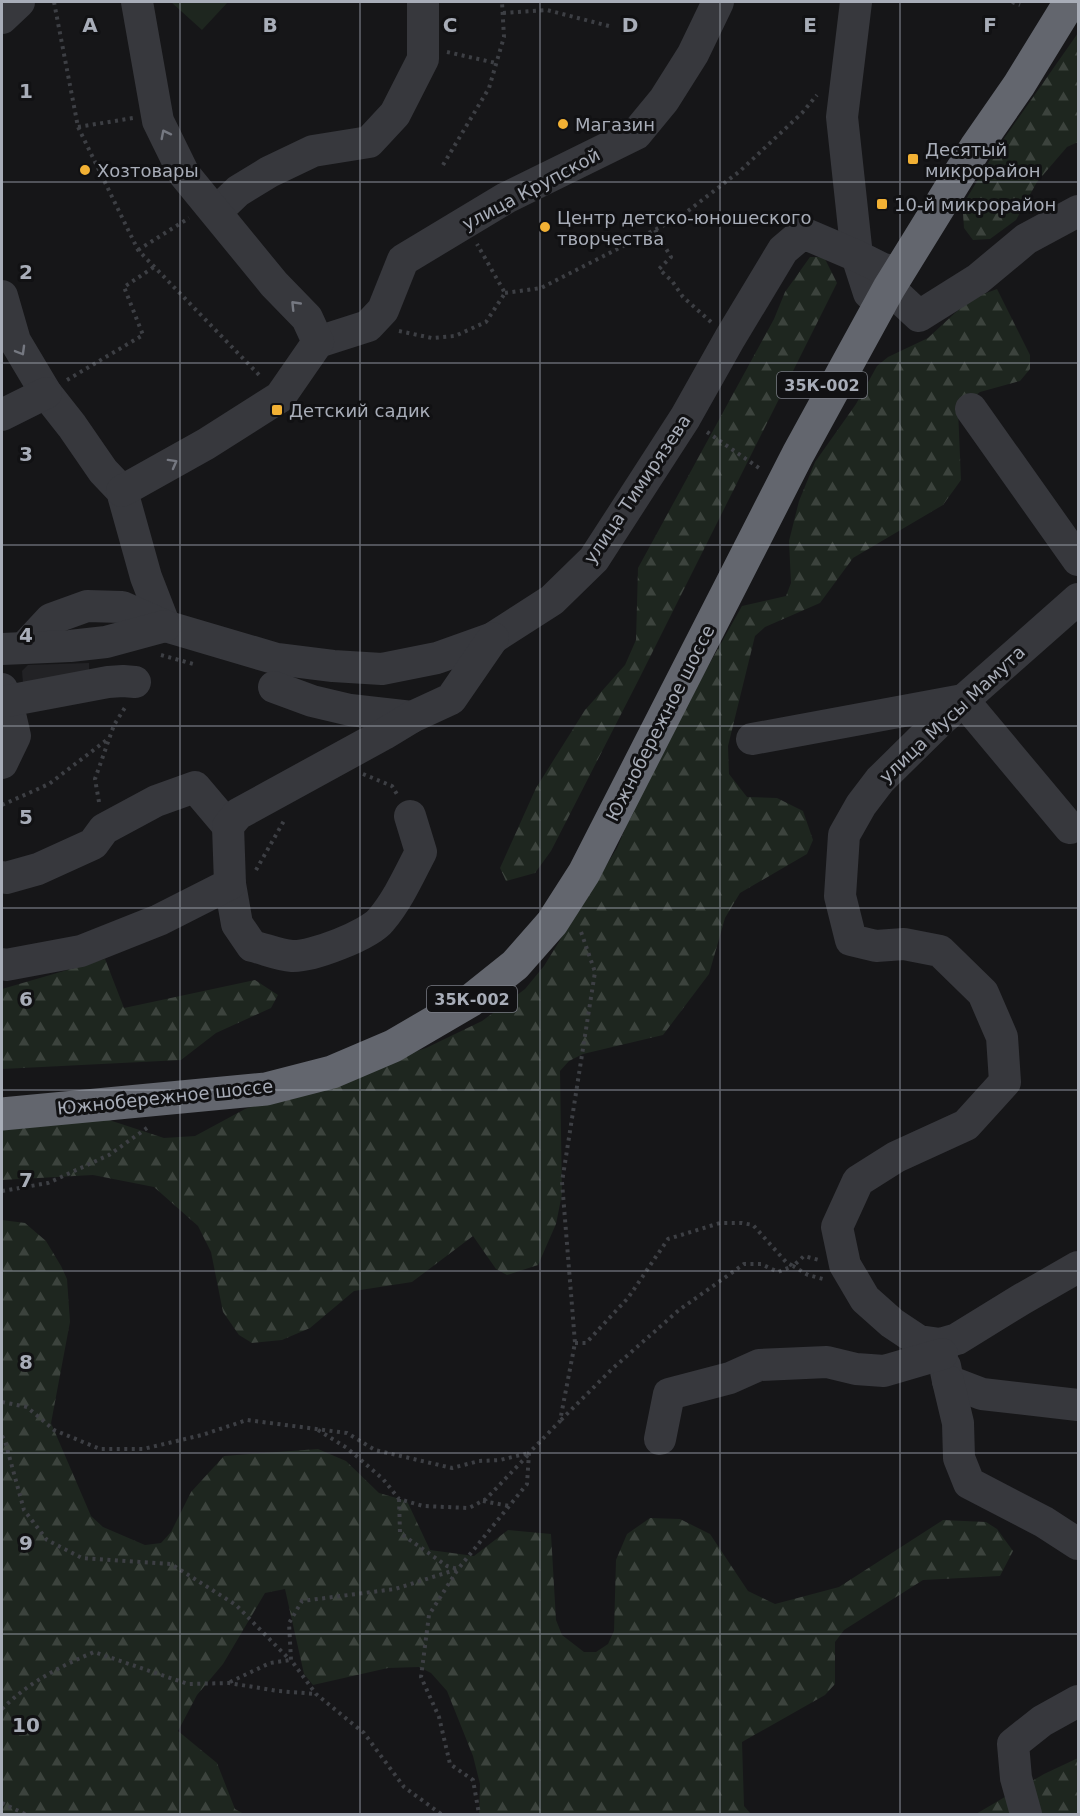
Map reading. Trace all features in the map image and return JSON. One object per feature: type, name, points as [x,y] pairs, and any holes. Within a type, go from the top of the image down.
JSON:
[{"type":"highway","name":"Южнобережное шоссе","points":[[2,1097],[252,1073],[318,1056],[379,1030],[456,985],[501,950],[538,907],[569,857],[715,570],[768,474],[816,397],[882,271],[1003,77],[1054,2]]},
{"type":"highway","name":"Южнобережное шоссе","points":[[2,1114],[266,1089],[332,1072],[393,1046],[470,1001],[515,965],[552,923],[584,873],[729,585],[798,454],[882,271],[976,147],[1019,85],[1070,2]]},
{"type":"street","points":[[2,18],[19,2]]},
{"type":"street","points":[[138,2],[158,121],[184,174],[274,284],[307,318],[318,342]]},
{"type":"street","points":[[213,208],[269,172],[313,151],[369,142],[395,114],[423,59],[423,2]]},
{"type":"street","name":"улица Крупской","points":[[368,326],[383,310],[403,260],[506,198],[636,134],[663,100],[693,54],[718,2]]},
{"type":"street","points":[[856,2],[842,117],[882,271],[918,316],[978,279],[1026,239],[1078,211]]},
{"type":"street","name":"улица Тимирязева","points":[[13,648],[51,619],[87,606],[122,607],[165,626],[277,659],[333,666],[382,669],[437,658],[493,638],[552,600],[594,559],[685,417],[783,250],[803,233],[882,271]]},
{"type":"street","points":[[2,296],[15,341],[46,393],[103,471],[122,491],[146,577],[165,626]]},
{"type":"street","points":[[122,491],[206,444],[280,397],[318,342],[368,326]]},
{"type":"street","points":[[2,415],[46,393]]},
{"type":"street","points":[[971,409],[1078,560]]},
{"type":"street","points":[[122,607],[146,577]]},
{"type":"street","name":"улица Мусы Мамута","points":[[1078,599],[963,700],[880,780],[861,805],[844,835],[840,896],[851,940],[876,946],[904,944],[940,951],[983,993],[1002,1037],[1005,1082],[966,1125],[896,1157],[858,1181],[837,1227],[845,1265],[865,1299],[892,1323],[943,1360],[982,1394],[1078,1405]]},
{"type":"street","name":"улица Тимирязева","points":[[13,648],[106,642],[165,626]]},
{"type":"street","points":[[228,826],[237,814],[412,717],[451,699],[493,638]]},
{"type":"street","points":[[2,763],[15,736],[4,695],[108,682],[135,682]]},
{"type":"street","points":[[274,687],[350,710],[412,717]]},
{"type":"street","points":[[752,739],[963,700],[1070,828]]},
{"type":"street","points":[[2,877],[6,878],[38,869],[93,844],[104,830],[156,801],[195,787],[228,826],[230,884],[237,924],[252,946],[294,956],[328,948],[362,935],[380,922],[399,895],[420,852],[410,816]]},
{"type":"street","points":[[2,964],[81,951],[159,920],[230,884]]},
{"type":"street","points":[[660,1439],[669,1394],[730,1378],[759,1365],[827,1362],[856,1369],[884,1371],[943,1360],[957,1339],[1078,1267]]},
{"type":"street","points":[[943,1360],[958,1423],[959,1458],[969,1483],[1044,1522],[1078,1544]]},
{"type":"street","points":[[1026,1815],[1016,1778],[1013,1744],[1042,1721],[1078,1701]]},
{"type":"path","points":[[54,2],[78,127],[138,250],[280,397]]},
{"type":"path","points":[[443,165],[489,88],[504,37],[502,2]]},
{"type":"path","points":[[1012,2],[1020,5]]},
{"type":"path","points":[[503,13],[547,10],[609,26]]},
{"type":"path","points":[[423,46],[496,63]]},
{"type":"path","points":[[368,326],[432,338],[455,336],[486,322],[505,293],[541,288],[680,217],[740,171],[802,112],[823,88]]},
{"type":"path","points":[[78,127],[157,114]]},
{"type":"path","points":[[138,250],[213,208]]},
{"type":"path","points":[[465,222],[505,293]]},
{"type":"path","points":[[655,230],[671,257],[659,269],[697,311],[730,338]]},
{"type":"path","points":[[46,393],[143,335],[124,286],[154,267]]},
{"type":"path","points":[[685,417],[768,474]]},
{"type":"path","points":[[95,779],[114,725],[125,709],[135,682]]},
{"type":"path","points":[[2,805],[49,784],[109,738]]},
{"type":"path","points":[[355,771],[392,786],[410,816]]},
{"type":"path","points":[[230,884],[252,876],[288,814]]},
{"type":"path","points":[[560,1421],[575,1343],[562,1182],[595,972],[569,896]]},
{"type":"path","points":[[2,1191],[48,1183],[109,1155],[148,1128]]},
{"type":"path","points":[[575,1343],[586,1343],[628,1298],[668,1239],[720,1223],[753,1225],[786,1262],[793,1266]]},
{"type":"path","points":[[316,1429],[347,1448],[383,1479],[399,1499],[423,1506],[469,1508],[482,1501],[612,1369],[679,1310],[744,1264],[761,1264],[778,1272],[793,1266],[804,1256],[824,1262],[843,1257]]},
{"type":"path","points":[[2,1402],[27,1407],[54,1430],[100,1449],[143,1449],[202,1435],[247,1420],[346,1433],[375,1450],[452,1468],[529,1453]]},
{"type":"path","points":[[2,1436],[24,1510],[47,1540],[82,1558],[171,1564],[237,1605],[291,1660],[316,1694],[364,1733],[404,1787],[441,1815]]},
{"type":"path","points":[[479,1815],[473,1780],[450,1764],[439,1717],[421,1677],[429,1615],[458,1569],[527,1484],[529,1453]]},
{"type":"path","points":[[399,1499],[400,1533],[447,1566],[458,1569]]},
{"type":"path","points":[[482,1501],[509,1506]]},
{"type":"path","points":[[291,1660],[289,1623],[302,1601],[395,1589],[458,1569]]},
{"type":"path","points":[[2,1709],[18,1693],[60,1666],[94,1652],[188,1684],[230,1683],[278,1691],[316,1694]]},
{"type":"path","points":[[230,1683],[270,1663],[291,1660]]},
{"type":"path","points":[[2,1803],[25,1815]]},
{"type":"shaded area","points":[[89,663],[89,677],[23,683],[22,671],[28,665]]},
{"type":"green space","points":[[171,2],[228,2],[202,30]]},
{"type":"green space","points":[[1078,33],[1078,142],[1067,147],[1037,182],[1016,220],[990,239],[973,240],[964,228],[965,201],[996,150]]},
{"type":"green space","points":[[810,257],[824,257],[837,283],[551,851],[535,873],[506,881],[500,868],[536,788],[585,710],[625,665],[636,640],[638,568],[774,319],[785,292]]},
{"type":"green space","points":[[997,289],[1030,355],[1030,369],[1020,381],[980,392],[958,409],[961,480],[943,505],[853,558],[820,603],[765,627],[755,636],[728,746],[729,774],[747,797],[777,798],[803,811],[813,840],[807,854],[740,893],[725,918],[709,974],[663,1035],[583,1054],[569,1061],[560,1071],[562,1194],[556,1224],[538,1265],[507,1275],[496,1269],[473,1236],[412,1282],[354,1291],[310,1328],[282,1340],[252,1343],[239,1335],[223,1312],[211,1252],[198,1226],[154,1187],[93,1175],[2,1180],[2,1125],[100,1117],[164,1138],[195,1136],[245,1109],[426,1048],[482,1021],[525,989],[544,966],[617,848],[653,764],[742,606],[786,596],[791,583],[789,541],[799,501],[815,462],[856,404],[877,366],[888,357],[928,338],[970,299]]},
{"type":"green space","points":[[105,959],[124,1008],[255,980],[278,995],[271,1008],[216,1033],[181,1060],[2,1069],[2,989]]},
{"type":"green space","points":[[2,1220],[25,1223],[46,1241],[67,1279],[70,1322],[51,1423],[91,1516],[103,1527],[145,1545],[161,1543],[171,1532],[191,1492],[224,1456],[318,1449],[346,1461],[379,1493],[407,1501],[430,1550],[474,1556],[508,1530],[551,1534],[556,1620],[562,1635],[584,1652],[596,1652],[608,1644],[614,1631],[616,1560],[627,1534],[650,1518],[680,1519],[710,1534],[748,1591],[775,1604],[839,1587],[943,1520],[986,1522],[997,1529],[1013,1551],[1000,1576],[923,1580],[844,1630],[835,1642],[835,1684],[825,1695],[742,1742],[744,1806],[751,1814],[479,1814],[480,1784],[473,1756],[447,1691],[431,1673],[419,1667],[388,1668],[313,1685],[304,1674],[285,1589],[265,1593],[223,1664],[197,1695],[178,1731],[217,1763],[235,1809],[244,1814],[2,1814]]},
{"type":"green space","points":[[1078,1758],[1078,1814],[976,1814],[1044,1774]]},
{"type":"place","name":"Магазин","points":[[563,124]]},
{"type":"place","name":"Десятый микрорайон","points":[[913,159]]},
{"type":"place","name":"Хозтовары","points":[[85,170]]},
{"type":"place","name":"10-й микрорайон","points":[[882,204]]},
{"type":"place","name":"Центр детско-юношеского творчества","points":[[545,227]]},
{"type":"place","name":"Детский садик","points":[[277,410]]}]
